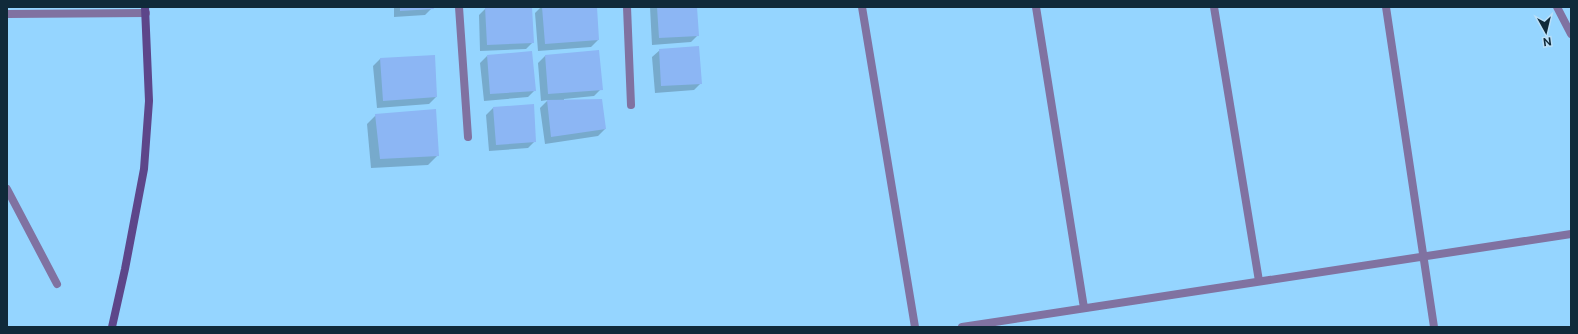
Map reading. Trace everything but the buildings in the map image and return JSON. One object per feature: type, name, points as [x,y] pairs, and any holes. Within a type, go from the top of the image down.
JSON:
[{"type":"main road","points":[[112,327],[125,269],[144,169],[149,101],[146,10]]},
{"type":"street","points":[[459,7],[468,137]]},
{"type":"street","points":[[627,7],[631,105]]},
{"type":"street","points":[[862,7],[915,327]]},
{"type":"street","points":[[1036,7],[1084,308]]},
{"type":"street","points":[[1214,7],[1258,282]]},
{"type":"street","points":[[1386,7],[1434,327]]},
{"type":"street","points":[[1557,7],[1571,34]]},
{"type":"street","points":[[7,14],[146,10]]},
{"type":"street","points":[[7,189],[57,284]]},
{"type":"street","points":[[962,327],[1571,234]]}]
